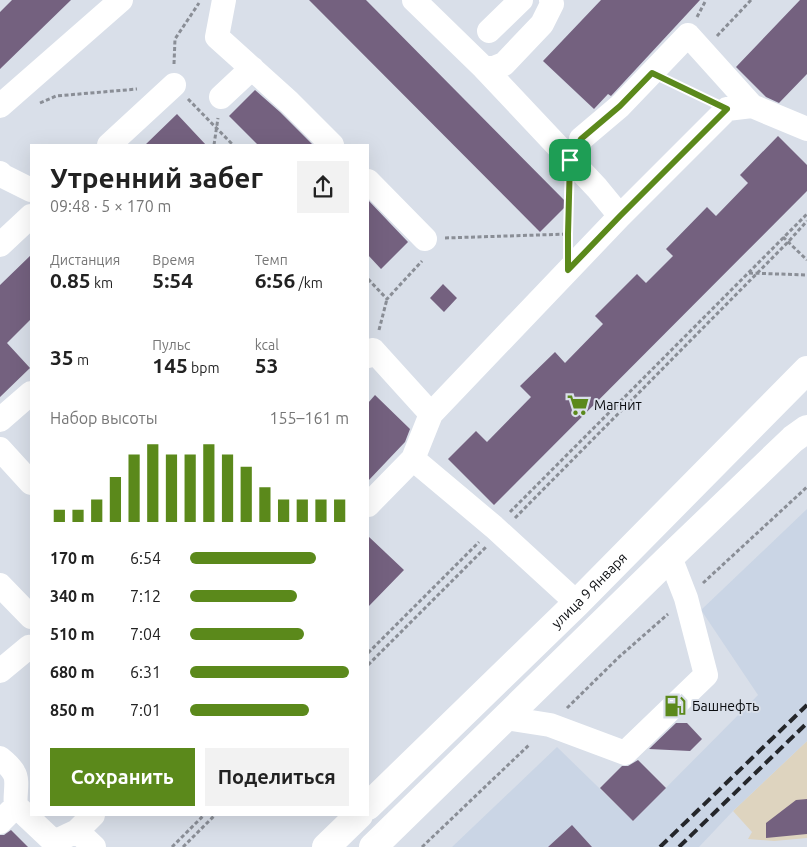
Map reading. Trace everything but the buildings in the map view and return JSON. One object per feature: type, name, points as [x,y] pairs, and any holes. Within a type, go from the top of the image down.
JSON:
[{"type":"main road","name":"улица 9 Января","points":[[369,805],[577,604],[807,370]]},
{"type":"main road","points":[[373,847],[670,557],[793,439],[807,429]]},
{"type":"main road","points":[[326,847],[358,816]]},
{"type":"lane","points":[[0,106],[120,0]]},
{"type":"lane","points":[[224,0],[218,37],[289,102],[331,144]]},
{"type":"lane","points":[[414,0],[484,68],[576,149],[597,188],[620,216]]},
{"type":"lane","points":[[490,30],[521,0]]},
{"type":"lane","points":[[484,68],[494,68],[504,64],[542,24],[552,4],[551,0]]},
{"type":"lane","points":[[576,149],[688,35],[752,106],[807,129]]},
{"type":"lane","points":[[221,97],[252,68]]},
{"type":"lane","points":[[110,144],[174,86]]},
{"type":"lane","points":[[369,504],[413,459],[431,414],[568,270],[727,109],[752,106]]},
{"type":"lane","points":[[0,173],[30,190]]},
{"type":"lane","points":[[369,182],[424,249]]},
{"type":"lane","points":[[0,244],[30,217]]},
{"type":"lane","points":[[370,353],[431,414]]},
{"type":"lane","points":[[0,420],[30,394]]},
{"type":"lane","points":[[0,449],[30,482]]},
{"type":"lane","points":[[413,459],[497,530],[577,604]]},
{"type":"lane","points":[[506,718],[550,725],[625,753],[706,676],[686,598],[670,557]]},
{"type":"lane","points":[[0,585],[30,616]]},
{"type":"lane","points":[[0,671],[30,648]]},
{"type":"lane","points":[[0,758],[16,776],[15,801],[8,814],[56,841],[88,831]]},
{"type":"path","points":[[201,0],[175,39],[174,86],[232,144]]},
{"type":"path","points":[[703,51],[752,0]]},
{"type":"path","points":[[652,73],[727,109]]},
{"type":"path","points":[[32,106],[56,96],[174,86]]},
{"type":"path","points":[[568,270],[568,234],[576,149]]},
{"type":"path","points":[[369,664],[748,272],[807,214]]},
{"type":"path","points":[[369,652],[497,530],[757,273],[807,221]]},
{"type":"path","points":[[370,353],[387,299],[424,249],[568,234],[601,236]]},
{"type":"path","points":[[783,238],[807,260]]},
{"type":"path","points":[[748,272],[807,275]]},
{"type":"path","points":[[369,280],[387,299]]},
{"type":"path","points":[[422,847],[619,657],[807,487]]},
{"type":"path","points":[[172,847],[203,816]]},
{"type":"path","points":[[183,847],[214,816]]},
{"type":"shaded area","points":[[807,509],[807,741],[733,811],[699,847],[452,847],[557,747],[633,821],[758,695],[701,610]]},
{"type":"shaded area","points":[[807,741],[807,838],[774,841],[748,839],[752,832],[733,811]]},
{"type":"railway","points":[[660,847],[807,705]]},
{"type":"railway","points":[[679,847],[807,723]]},
{"type":"place","name":"Магнит","points":[[578,405]]},
{"type":"place","name":"Башнефть","points":[[675,706]]},
{"type":"route","points":[[652,73],[727,109],[568,270],[570,160],[581,139],[620,106],[652,73]]}]
